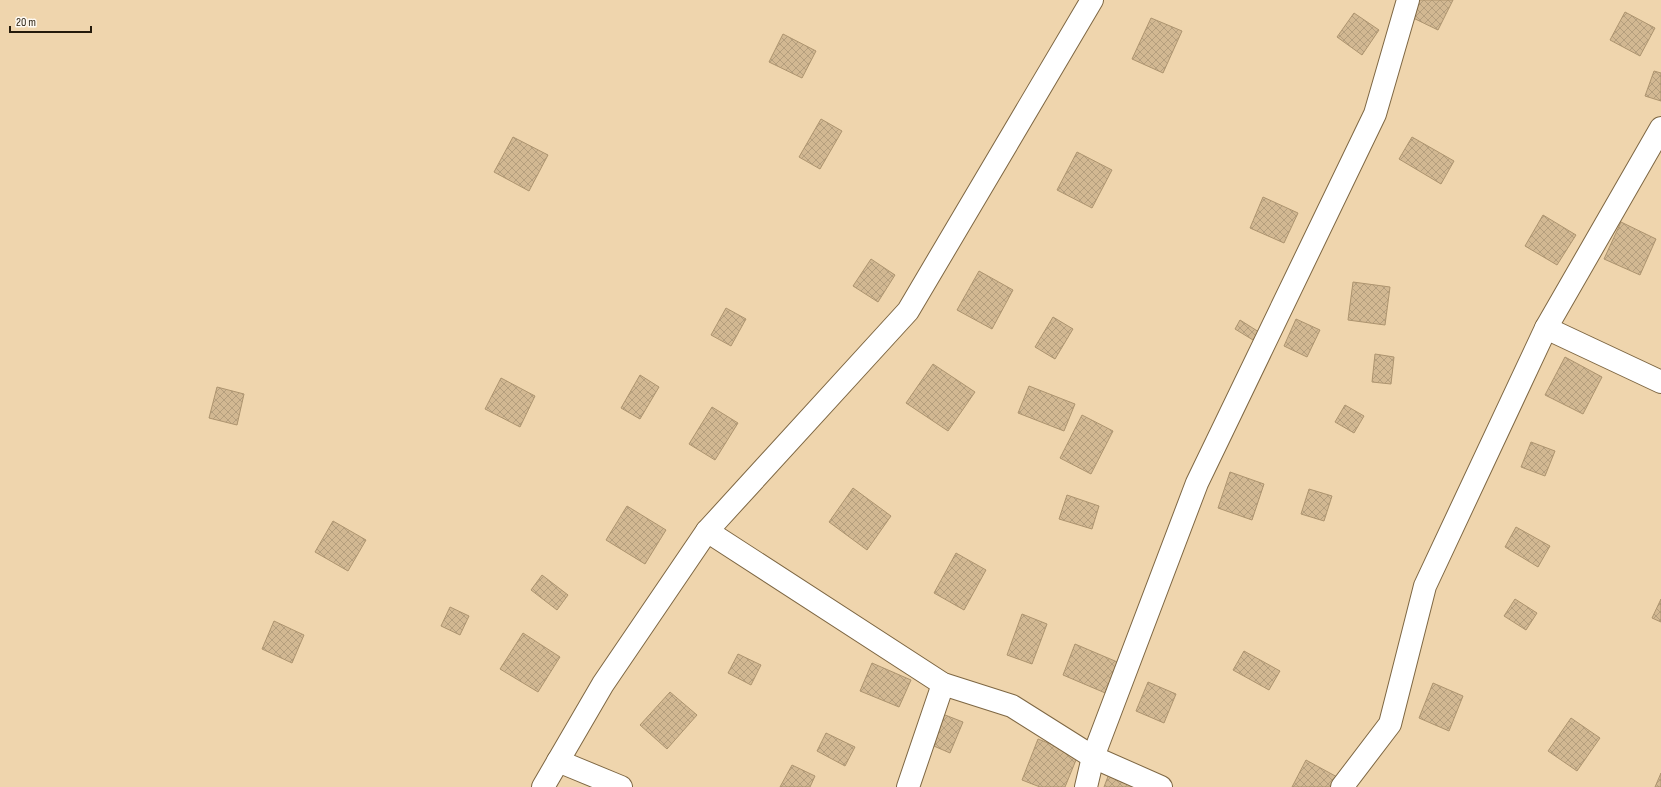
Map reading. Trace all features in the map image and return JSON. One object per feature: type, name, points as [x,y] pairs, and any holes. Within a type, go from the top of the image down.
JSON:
[{"type":"street","points":[[543,787],[603,684],[707,531],[908,311],[1092,0]]},
{"type":"street","points":[[1086,787],[1093,757],[1197,483],[1375,114],[1408,0]]},
{"type":"street","points":[[1342,787],[1390,724],[1425,586],[1546,328],[1661,128]]},
{"type":"street","points":[[1546,328],[1661,382]]},
{"type":"street","points":[[707,531],[943,684],[1012,706],[1093,757],[1161,787]]},
{"type":"street","points":[[908,787],[943,684]]},
{"type":"street","points":[[558,761],[621,787]]},
{"type":"building","points":[[1414,0],[1453,0],[1438,30],[1407,15]]},
{"type":"building","points":[[1625,12],[1655,28],[1640,56],[1610,40]]},
{"type":"building","points":[[1354,13],[1379,30],[1362,55],[1337,37]]},
{"type":"building","points":[[1151,18],[1182,31],[1163,73],[1132,59]]},
{"type":"building","points":[[783,34],[816,51],[802,78],[769,62]]},
{"type":"building","points":[[1654,71],[1661,73],[1661,101],[1645,96]]},
{"type":"building","points":[[821,119],[842,131],[820,169],[799,157]]},
{"type":"building","points":[[513,137],[548,155],[529,191],[494,172]]},
{"type":"building","points":[[1412,137],[1454,161],[1441,184],[1399,159]]},
{"type":"building","points":[[1077,152],[1112,170],[1092,208],[1057,190]]},
{"type":"building","points":[[1263,197],[1298,213],[1284,243],[1250,228]]},
{"type":"building","points":[[1543,215],[1576,235],[1557,265],[1525,246]]},
{"type":"building","points":[[1621,222],[1656,239],[1640,275],[1604,259]]},
{"type":"building","points":[[871,259],[895,275],[878,302],[853,286]]},
{"type":"building","points":[[979,271],[1013,290],[992,329],[957,310]]},
{"type":"building","points":[[1353,282],[1390,287],[1385,325],[1348,320]]},
{"type":"building","points":[[726,308],[746,319],[731,346],[711,335]]},
{"type":"building","points":[[1053,317],[1073,329],[1055,359],[1035,347]]},
{"type":"building","points":[[1296,319],[1320,330],[1307,357],[1284,346]]},
{"type":"building","points":[[1240,320],[1259,332],[1253,340],[1235,329]]},
{"type":"building","points":[[1375,354],[1394,357],[1391,384],[1372,382]]},
{"type":"building","points":[[1565,357],[1602,377],[1583,414],[1545,395]]},
{"type":"building","points":[[933,364],[975,392],[948,431],[906,403]]},
{"type":"building","points":[[640,375],[659,387],[640,419],[621,408]]},
{"type":"building","points":[[501,378],[535,396],[520,427],[485,409]]},
{"type":"building","points":[[1029,386],[1075,404],[1064,431],[1018,413]]},
{"type":"building","points":[[217,387],[244,394],[237,425],[209,418]]},
{"type":"building","points":[[1345,405],[1364,416],[1354,433],[1335,422]]},
{"type":"building","points":[[712,407],[738,423],[715,460],[689,444]]},
{"type":"building","points":[[1082,415],[1113,431],[1091,474],[1060,458]]},
{"type":"building","points":[[1531,442],[1555,451],[1545,476],[1521,467]]},
{"type":"building","points":[[1230,472],[1264,484],[1252,520],[1218,508]]},
{"type":"building","points":[[853,488],[891,516],[867,550],[829,522]]},
{"type":"building","points":[[1309,489],[1332,496],[1324,521],[1301,514]]},
{"type":"building","points":[[1067,495],[1099,506],[1092,529],[1059,519]]},
{"type":"building","points":[[627,506],[666,530],[645,564],[606,540]]},
{"type":"building","points":[[333,521],[366,540],[348,571],[315,552]]},
{"type":"building","points":[[1516,527],[1550,546],[1538,567],[1505,547]]},
{"type":"building","points":[[956,553],[986,570],[964,610],[934,593]]},
{"type":"building","points":[[542,575],[568,595],[557,610],[531,590]]},
{"type":"building","points":[[1515,599],[1537,613],[1526,630],[1504,616]]},
{"type":"building","points":[[1661,599],[1661,622],[1652,618]]},
{"type":"building","points":[[450,607],[469,616],[460,635],[441,626]]},
{"type":"building","points":[[1022,614],[1047,624],[1032,664],[1007,655]]},
{"type":"building","points":[[274,621],[304,635],[292,663],[262,649]]},
{"type":"building","points":[[523,633],[560,657],[538,692],[500,669]]},
{"type":"building","points":[[1075,644],[1122,664],[1110,695],[1063,675]]},
{"type":"building","points":[[1244,651],[1280,671],[1269,690],[1233,670]]},
{"type":"building","points":[[738,654],[761,665],[751,685],[728,673]]},
{"type":"building","points":[[872,663],[911,680],[899,707],[860,691]]},
{"type":"building","points":[[1148,682],[1176,694],[1164,723],[1136,711]]},
{"type":"building","points":[[1433,683],[1463,696],[1449,731],[1419,718]]},
{"type":"building","points":[[670,692],[697,715],[667,749],[640,725]]},
{"type":"building","points":[[940,713],[963,722],[950,753],[927,743]]},
{"type":"building","points":[[1571,718],[1600,738],[1577,771],[1548,751]]},
{"type":"building","points":[[826,733],[855,747],[845,766],[817,751]]},
{"type":"building","points":[[1038,739],[1078,755],[1065,787],[1040,787],[1022,780]]},
{"type":"building","points":[[1306,760],[1339,778],[1334,787],[1292,787]]},
{"type":"building","points":[[792,765],[815,776],[810,787],[780,787]]},
{"type":"building","points":[[1110,771],[1151,787],[1104,787]]},
{"type":"building","points":[[1661,773],[1661,787],[1655,787]]}]
